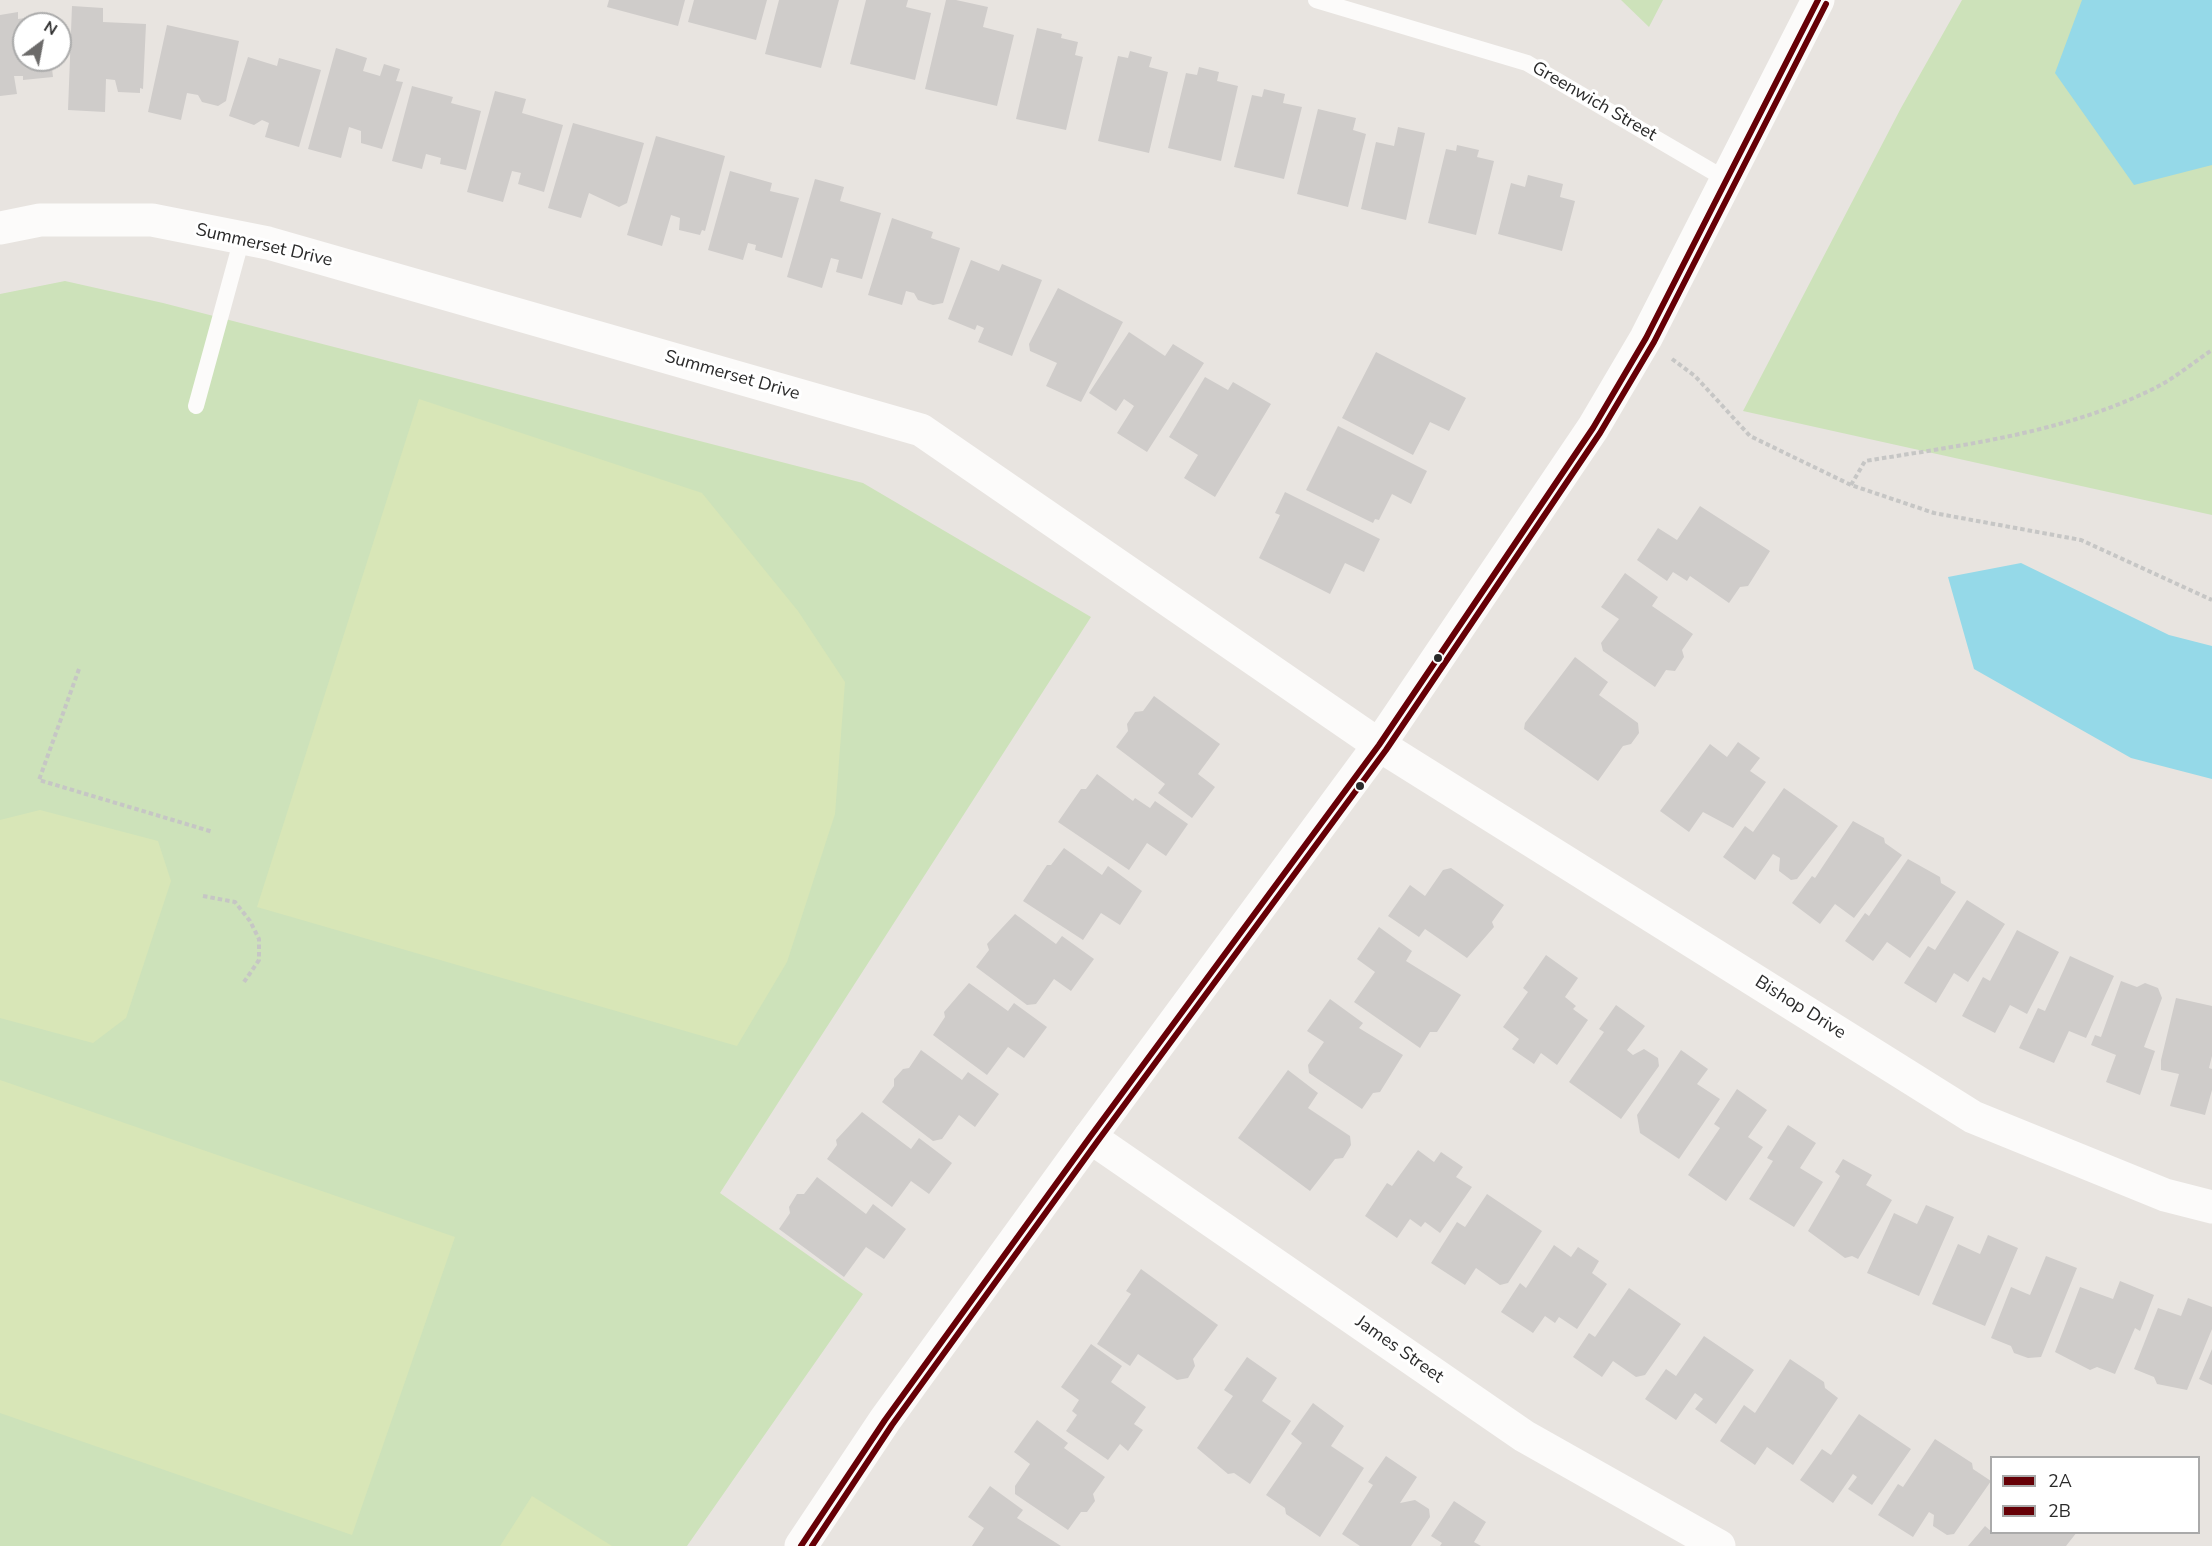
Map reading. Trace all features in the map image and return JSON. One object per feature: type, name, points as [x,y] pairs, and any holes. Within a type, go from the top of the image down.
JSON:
[{"type":"street","points":[[801,1546],[885,1420],[1090,1137],[1380,745],[1593,428],[1646,338],[1818,0]]},
{"type":"street","name":"Summerset Drive","points":[[0,228],[40,220],[152,220],[268,243],[921,430],[1380,745]]},
{"type":"street","name":"Bishop Drive","points":[[1380,745],[1973,1117],[2165,1195],[2212,1207]]},
{"type":"street","name":"James Street","points":[[1090,1137],[1524,1436],[1719,1546]]},
{"type":"lane","name":"Greenwich Street","points":[[1316,0],[1527,63],[1727,180]]},
{"type":"lane","points":[[196,406],[243,238]]},
{"type":"path","points":[[1646,338],[1695,376],[1750,436],[1851,485],[1934,513],[2081,540],[2212,600]]},
{"type":"path","points":[[1851,485],[1865,461],[1987,441],[2085,417],[2157,387],[2212,350]]},
{"type":"path","points":[[79,669],[39,780],[213,832]]},
{"type":"path","points":[[203,896],[235,902],[250,921],[259,939],[259,960],[244,982]]},
{"type":"green space","points":[[1621,0],[1663,0],[1649,27]]},
{"type":"green space","points":[[1962,0],[2212,0],[2212,515],[1743,411],[1901,108]]},
{"type":"green space","points":[[65,281],[163,303],[863,483],[1091,617],[720,1193],[863,1294],[687,1546],[0,1546],[0,294]]},
{"type":"green space","points":[[419,399],[702,493],[798,611],[845,682],[835,814],[787,962],[737,1046],[257,907]]},
{"type":"green space","points":[[40,810],[158,841],[171,881],[126,1018],[93,1043],[0,1018],[0,820]]},
{"type":"green space","points":[[0,1080],[455,1237],[352,1535],[0,1413]]},
{"type":"green space","points":[[532,1496],[612,1546],[500,1546]]},
{"type":"water","points":[[2082,0],[2212,0],[2212,165],[2134,185],[2055,73]]},
{"type":"water","points":[[2021,563],[2169,635],[2212,646],[2212,779],[2131,758],[1974,669],[1948,577]]},
{"type":"building","points":[[609,0],[685,0],[678,26],[607,7]]},
{"type":"building","points":[[694,0],[767,0],[756,40],[688,22]]},
{"type":"building","points":[[779,0],[839,0],[821,68],[765,54]]},
{"type":"building","points":[[866,0],[908,0],[906,7],[931,13],[915,80],[850,64]]},
{"type":"building","points":[[946,0],[988,7],[983,27],[1014,35],[997,106],[925,89]]},
{"type":"building","points":[[72,6],[103,8],[103,22],[146,24],[143,89],[140,88],[140,93],[118,92],[115,80],[106,79],[105,112],[68,110],[69,72],[72,72]]},
{"type":"building","points":[[12,13],[12,72],[52,72],[53,77],[23,80],[23,76],[14,76],[17,94],[0,96],[0,15]]},
{"type":"building","points":[[167,25],[239,41],[226,101],[218,106],[202,102],[198,95],[187,93],[181,120],[148,112]]},
{"type":"building","points":[[1037,28],[1062,34],[1061,38],[1078,42],[1075,55],[1083,57],[1066,130],[1016,119]]},
{"type":"building","points":[[336,48],[367,58],[363,71],[380,76],[384,64],[400,69],[396,81],[403,82],[382,149],[361,143],[361,131],[349,127],[341,158],[308,149]]},
{"type":"building","points":[[1130,51],[1152,57],[1149,67],[1168,72],[1149,153],[1098,141],[1118,56],[1128,58]]},
{"type":"building","points":[[248,57],[277,66],[279,58],[321,70],[299,147],[265,137],[269,123],[262,120],[254,125],[229,116]]},
{"type":"building","points":[[1199,67],[1219,72],[1217,81],[1238,86],[1221,161],[1168,148],[1186,73],[1197,75]]},
{"type":"building","points":[[412,86],[453,97],[451,103],[481,111],[466,170],[440,164],[441,158],[426,154],[422,169],[392,161]]},
{"type":"building","points":[[1264,89],[1285,94],[1283,103],[1302,107],[1284,179],[1234,167],[1252,95],[1262,97]]},
{"type":"building","points":[[495,91],[526,99],[522,113],[563,125],[544,192],[518,184],[521,173],[512,171],[503,202],[467,192]]},
{"type":"building","points":[[1318,109],[1356,118],[1353,130],[1366,134],[1348,207],[1297,194]]},
{"type":"building","points":[[573,123],[644,143],[627,203],[619,207],[589,193],[581,218],[548,208]]},
{"type":"building","points":[[1398,127],[1425,133],[1406,220],[1361,209],[1376,142],[1394,146]]},
{"type":"building","points":[[656,136],[725,156],[705,231],[702,230],[700,235],[679,230],[680,218],[671,215],[662,246],[627,235]]},
{"type":"building","points":[[1457,145],[1479,150],[1477,157],[1494,161],[1476,235],[1428,223],[1446,149],[1456,151]]},
{"type":"building","points":[[730,171],[772,183],[770,191],[799,198],[782,258],[755,250],[756,245],[748,243],[743,260],[708,250]]},
{"type":"building","points":[[1528,175],[1563,184],[1560,197],[1575,201],[1562,251],[1498,234],[1511,183],[1525,187]]},
{"type":"building","points":[[815,179],[844,187],[840,201],[881,213],[862,279],[836,272],[839,260],[831,258],[822,288],[787,277]]},
{"type":"building","points":[[892,218],[933,232],[931,238],[960,248],[943,303],[933,305],[918,300],[914,293],[906,291],[902,305],[868,295]]},
{"type":"building","points":[[971,260],[999,271],[1002,264],[1042,280],[1012,356],[978,342],[984,328],[977,325],[975,330],[948,319]]},
{"type":"building","points":[[1058,288],[1123,322],[1081,402],[1046,386],[1057,363],[1030,351],[1029,344]]},
{"type":"building","points":[[1129,332],[1165,356],[1173,344],[1204,363],[1147,452],[1117,433],[1134,406],[1124,399],[1116,411],[1089,393]]},
{"type":"building","points":[[1376,352],[1466,398],[1449,431],[1430,422],[1413,455],[1342,418]]},
{"type":"building","points":[[1205,377],[1228,390],[1233,382],[1271,404],[1215,497],[1184,478],[1198,455],[1169,437]]},
{"type":"building","points":[[1338,426],[1427,471],[1411,504],[1392,494],[1379,520],[1375,519],[1373,523],[1306,490]]},
{"type":"building","points":[[1285,492],[1380,539],[1364,572],[1345,563],[1330,594],[1259,558],[1280,515],[1275,513]]},
{"type":"building","points":[[1700,506],[1770,551],[1748,586],[1740,587],[1729,603],[1690,576],[1687,581],[1673,572],[1667,581],[1637,560],[1658,528],[1677,540]]},
{"type":"building","points":[[1625,573],[1658,597],[1652,606],[1693,634],[1682,650],[1684,657],[1675,671],[1666,670],[1655,687],[1603,651],[1601,643],[1619,619],[1601,607]]},
{"type":"building","points":[[1575,657],[1608,682],[1599,695],[1638,723],[1639,733],[1631,744],[1623,746],[1598,781],[1524,729],[1525,723]]},
{"type":"building","points":[[1154,696],[1220,744],[1198,774],[1215,787],[1192,818],[1158,793],[1165,784],[1116,747],[1128,731],[1127,724],[1135,712],[1143,711]]},
{"type":"building","points":[[1738,742],[1760,758],[1750,771],[1766,782],[1733,828],[1703,812],[1689,832],[1660,811],[1710,744],[1727,757]]},
{"type":"building","points":[[1097,774],[1133,801],[1135,798],[1150,808],[1155,801],[1188,824],[1166,856],[1147,843],[1129,870],[1058,822],[1081,789],[1086,789]]},
{"type":"building","points":[[1784,788],[1838,826],[1797,879],[1791,880],[1779,871],[1780,858],[1773,854],[1755,880],[1723,857],[1745,826],[1753,832]]},
{"type":"building","points":[[1853,821],[1884,838],[1885,843],[1902,855],[1854,918],[1835,904],[1820,924],[1792,903],[1812,876],[1815,878]]},
{"type":"building","points":[[1064,848],[1102,875],[1108,866],[1142,891],[1120,925],[1101,913],[1083,940],[1023,901],[1047,865],[1051,865]]},
{"type":"building","points":[[1908,859],[1940,877],[1941,883],[1956,892],[1910,958],[1887,942],[1873,961],[1845,941],[1865,913],[1869,916]]},
{"type":"building","points":[[1451,868],[1504,905],[1492,922],[1494,927],[1467,958],[1425,929],[1419,937],[1388,916],[1410,885],[1425,896],[1443,870]]},
{"type":"building","points":[[1967,900],[2005,924],[1968,982],[1954,973],[1936,1003],[1904,983],[1928,946],[1935,950]]},
{"type":"building","points":[[1015,914],[1056,944],[1062,936],[1094,959],[1071,991],[1054,979],[1036,1004],[1027,1005],[976,967],[989,950],[987,944]]},
{"type":"building","points":[[1379,927],[1412,951],[1406,961],[1461,995],[1437,1032],[1430,1032],[1420,1048],[1354,1002],[1375,972],[1357,959]]},
{"type":"building","points":[[2017,930],[2059,952],[2027,1014],[2010,1005],[1995,1033],[1962,1016],[1983,977],[1990,981]]},
{"type":"building","points":[[1546,955],[1578,978],[1565,997],[1576,1006],[1573,1009],[1588,1020],[1557,1065],[1541,1053],[1534,1064],[1512,1049],[1519,1039],[1503,1027],[1528,992],[1523,988]]},
{"type":"building","points":[[2070,956],[2114,976],[2086,1038],[2069,1031],[2054,1063],[2019,1048],[2038,1008],[2045,1011]]},
{"type":"building","points":[[2121,981],[2137,987],[2145,983],[2158,988],[2162,998],[2144,1047],[2155,1051],[2140,1095],[2106,1082],[2116,1055],[2091,1045],[2095,1035],[2101,1037]]},
{"type":"building","points":[[969,983],[1008,1011],[1014,1003],[1047,1027],[1024,1058],[1008,1047],[987,1075],[933,1035],[945,1017],[944,1012]]},
{"type":"building","points":[[2176,998],[2212,1006],[2212,1056],[2209,1068],[2212,1069],[2212,1090],[2205,1115],[2170,1106],[2179,1074],[2161,1070],[2161,1060]]},
{"type":"building","points":[[1330,999],[1363,1023],[1359,1028],[1403,1055],[1380,1092],[1373,1093],[1362,1109],[1309,1073],[1308,1065],[1324,1042],[1307,1031]]},
{"type":"building","points":[[1616,1005],[1645,1026],[1627,1050],[1633,1055],[1644,1049],[1658,1058],[1659,1066],[1621,1119],[1569,1082],[1604,1032],[1599,1029]]},
{"type":"building","points":[[921,1050],[962,1080],[968,1072],[999,1094],[975,1127],[959,1115],[942,1139],[933,1141],[882,1102],[894,1086],[894,1079],[903,1069],[909,1068]]},
{"type":"building","points":[[1681,1050],[1708,1069],[1697,1084],[1720,1099],[1679,1159],[1640,1133],[1637,1115]]},
{"type":"building","points":[[1288,1070],[1318,1093],[1308,1108],[1350,1136],[1351,1145],[1343,1158],[1335,1159],[1310,1191],[1238,1138]]},
{"type":"building","points":[[1737,1089],[1767,1110],[1748,1137],[1763,1147],[1726,1201],[1688,1175],[1720,1128],[1714,1124]]},
{"type":"building","points":[[862,1112],[911,1149],[919,1138],[952,1163],[929,1194],[911,1181],[892,1207],[827,1159],[837,1145],[836,1140]]},
{"type":"building","points":[[1788,1125],[1816,1143],[1800,1168],[1823,1182],[1794,1227],[1749,1199],[1773,1161],[1767,1158]]},
{"type":"building","points":[[1418,1150],[1434,1162],[1441,1152],[1463,1167],[1456,1177],[1472,1187],[1440,1233],[1425,1222],[1421,1227],[1410,1219],[1397,1238],[1365,1216],[1387,1183],[1392,1186]]},
{"type":"building","points":[[1843,1159],[1872,1175],[1866,1185],[1892,1200],[1858,1259],[1852,1256],[1845,1258],[1808,1231],[1840,1176],[1835,1172]]},
{"type":"building","points":[[817,1177],[866,1214],[873,1204],[906,1229],[884,1259],[866,1247],[844,1277],[779,1229],[790,1213],[789,1207],[797,1194],[804,1194]]},
{"type":"building","points":[[1487,1194],[1542,1231],[1508,1283],[1500,1285],[1476,1268],[1465,1285],[1431,1263],[1457,1222],[1465,1227]]},
{"type":"building","points":[[1926,1205],[1954,1217],[1919,1296],[1867,1273],[1894,1213],[1917,1224]]},
{"type":"building","points":[[1988,1235],[2018,1248],[1985,1326],[1932,1304],[1958,1244],[1980,1254]]},
{"type":"building","points":[[1554,1245],[1571,1257],[1578,1247],[1599,1261],[1592,1273],[1607,1284],[1577,1329],[1559,1317],[1555,1323],[1545,1316],[1533,1333],[1501,1312],[1520,1283],[1526,1288]]},
{"type":"building","points":[[2046,1256],[2077,1268],[2041,1357],[2028,1358],[2014,1353],[2011,1346],[1991,1338],[2011,1287],[2030,1295]]},
{"type":"building","points":[[1141,1269],[1218,1325],[1193,1359],[1195,1366],[1188,1378],[1177,1380],[1138,1354],[1130,1366],[1097,1344],[1131,1294],[1126,1291]]},
{"type":"building","points":[[2120,1281],[2154,1295],[2140,1331],[2135,1328],[2115,1374],[2097,1367],[2090,1370],[2055,1352],[2080,1287],[2113,1299]]},
{"type":"building","points":[[1629,1288],[1681,1324],[1645,1375],[1636,1377],[1613,1361],[1602,1377],[1573,1357],[1589,1333],[1595,1337]]},
{"type":"building","points":[[2188,1298],[2212,1307],[2212,1329],[2187,1390],[2157,1384],[2154,1377],[2134,1369],[2158,1308],[2181,1316]]},
{"type":"building","points":[[1704,1336],[1754,1370],[1716,1424],[1695,1409],[1703,1399],[1695,1393],[1676,1420],[1645,1399],[1666,1369],[1676,1376]]},
{"type":"building","points":[[1091,1344],[1122,1366],[1111,1382],[1146,1407],[1134,1424],[1143,1430],[1128,1451],[1120,1444],[1108,1460],[1066,1431],[1077,1415],[1072,1411],[1079,1400],[1061,1387]]},
{"type":"building","points":[[2212,1349],[2212,1385],[2199,1379]]},
{"type":"building","points":[[1247,1357],[1277,1378],[1262,1401],[1291,1421],[1250,1484],[1234,1473],[1228,1474],[1197,1448],[1233,1396],[1224,1390]]},
{"type":"building","points":[[1790,1359],[1824,1382],[1825,1388],[1838,1398],[1793,1465],[1767,1447],[1755,1465],[1720,1441],[1744,1405],[1755,1413]]},
{"type":"building","points":[[1313,1403],[1344,1426],[1331,1446],[1364,1468],[1320,1537],[1286,1514],[1285,1508],[1266,1495],[1302,1443],[1291,1434]]},
{"type":"building","points":[[1859,1414],[1911,1449],[1872,1505],[1848,1489],[1857,1477],[1853,1474],[1833,1503],[1800,1480],[1822,1449],[1831,1455]]},
{"type":"building","points":[[1037,1420],[1068,1443],[1064,1448],[1105,1477],[1093,1494],[1095,1501],[1087,1512],[1081,1512],[1068,1530],[1015,1494],[1015,1486],[1030,1464],[1014,1452]]},
{"type":"building","points":[[1935,1439],[1972,1463],[1973,1469],[1990,1480],[1954,1534],[1947,1535],[1933,1526],[1934,1515],[1929,1512],[1913,1537],[1878,1515],[1898,1484],[1903,1487]]},
{"type":"building","points":[[1386,1456],[1417,1477],[1400,1503],[1415,1500],[1429,1509],[1430,1517],[1411,1546],[1360,1546],[1342,1534],[1373,1485],[1368,1482]]},
{"type":"building","points":[[990,1486],[1023,1510],[1017,1518],[1061,1546],[972,1546],[984,1528],[968,1517]]},
{"type":"building","points":[[1454,1501],[1486,1522],[1474,1542],[1481,1546],[1440,1546],[1442,1543],[1431,1536]]},
{"type":"building","points":[[1985,1526],[1990,1530],[1990,1534],[2075,1534],[2066,1546],[1968,1546]]},
{"type":"transit line","name":"2A","points":[[801,1546],[885,1420],[1379,745],[1593,428],[1646,338],[1818,0]]},
{"type":"transit line","name":"2B","points":[[812,1546],[892,1425],[1386,750],[1600,433],[1654,342],[1826,4]]}]
